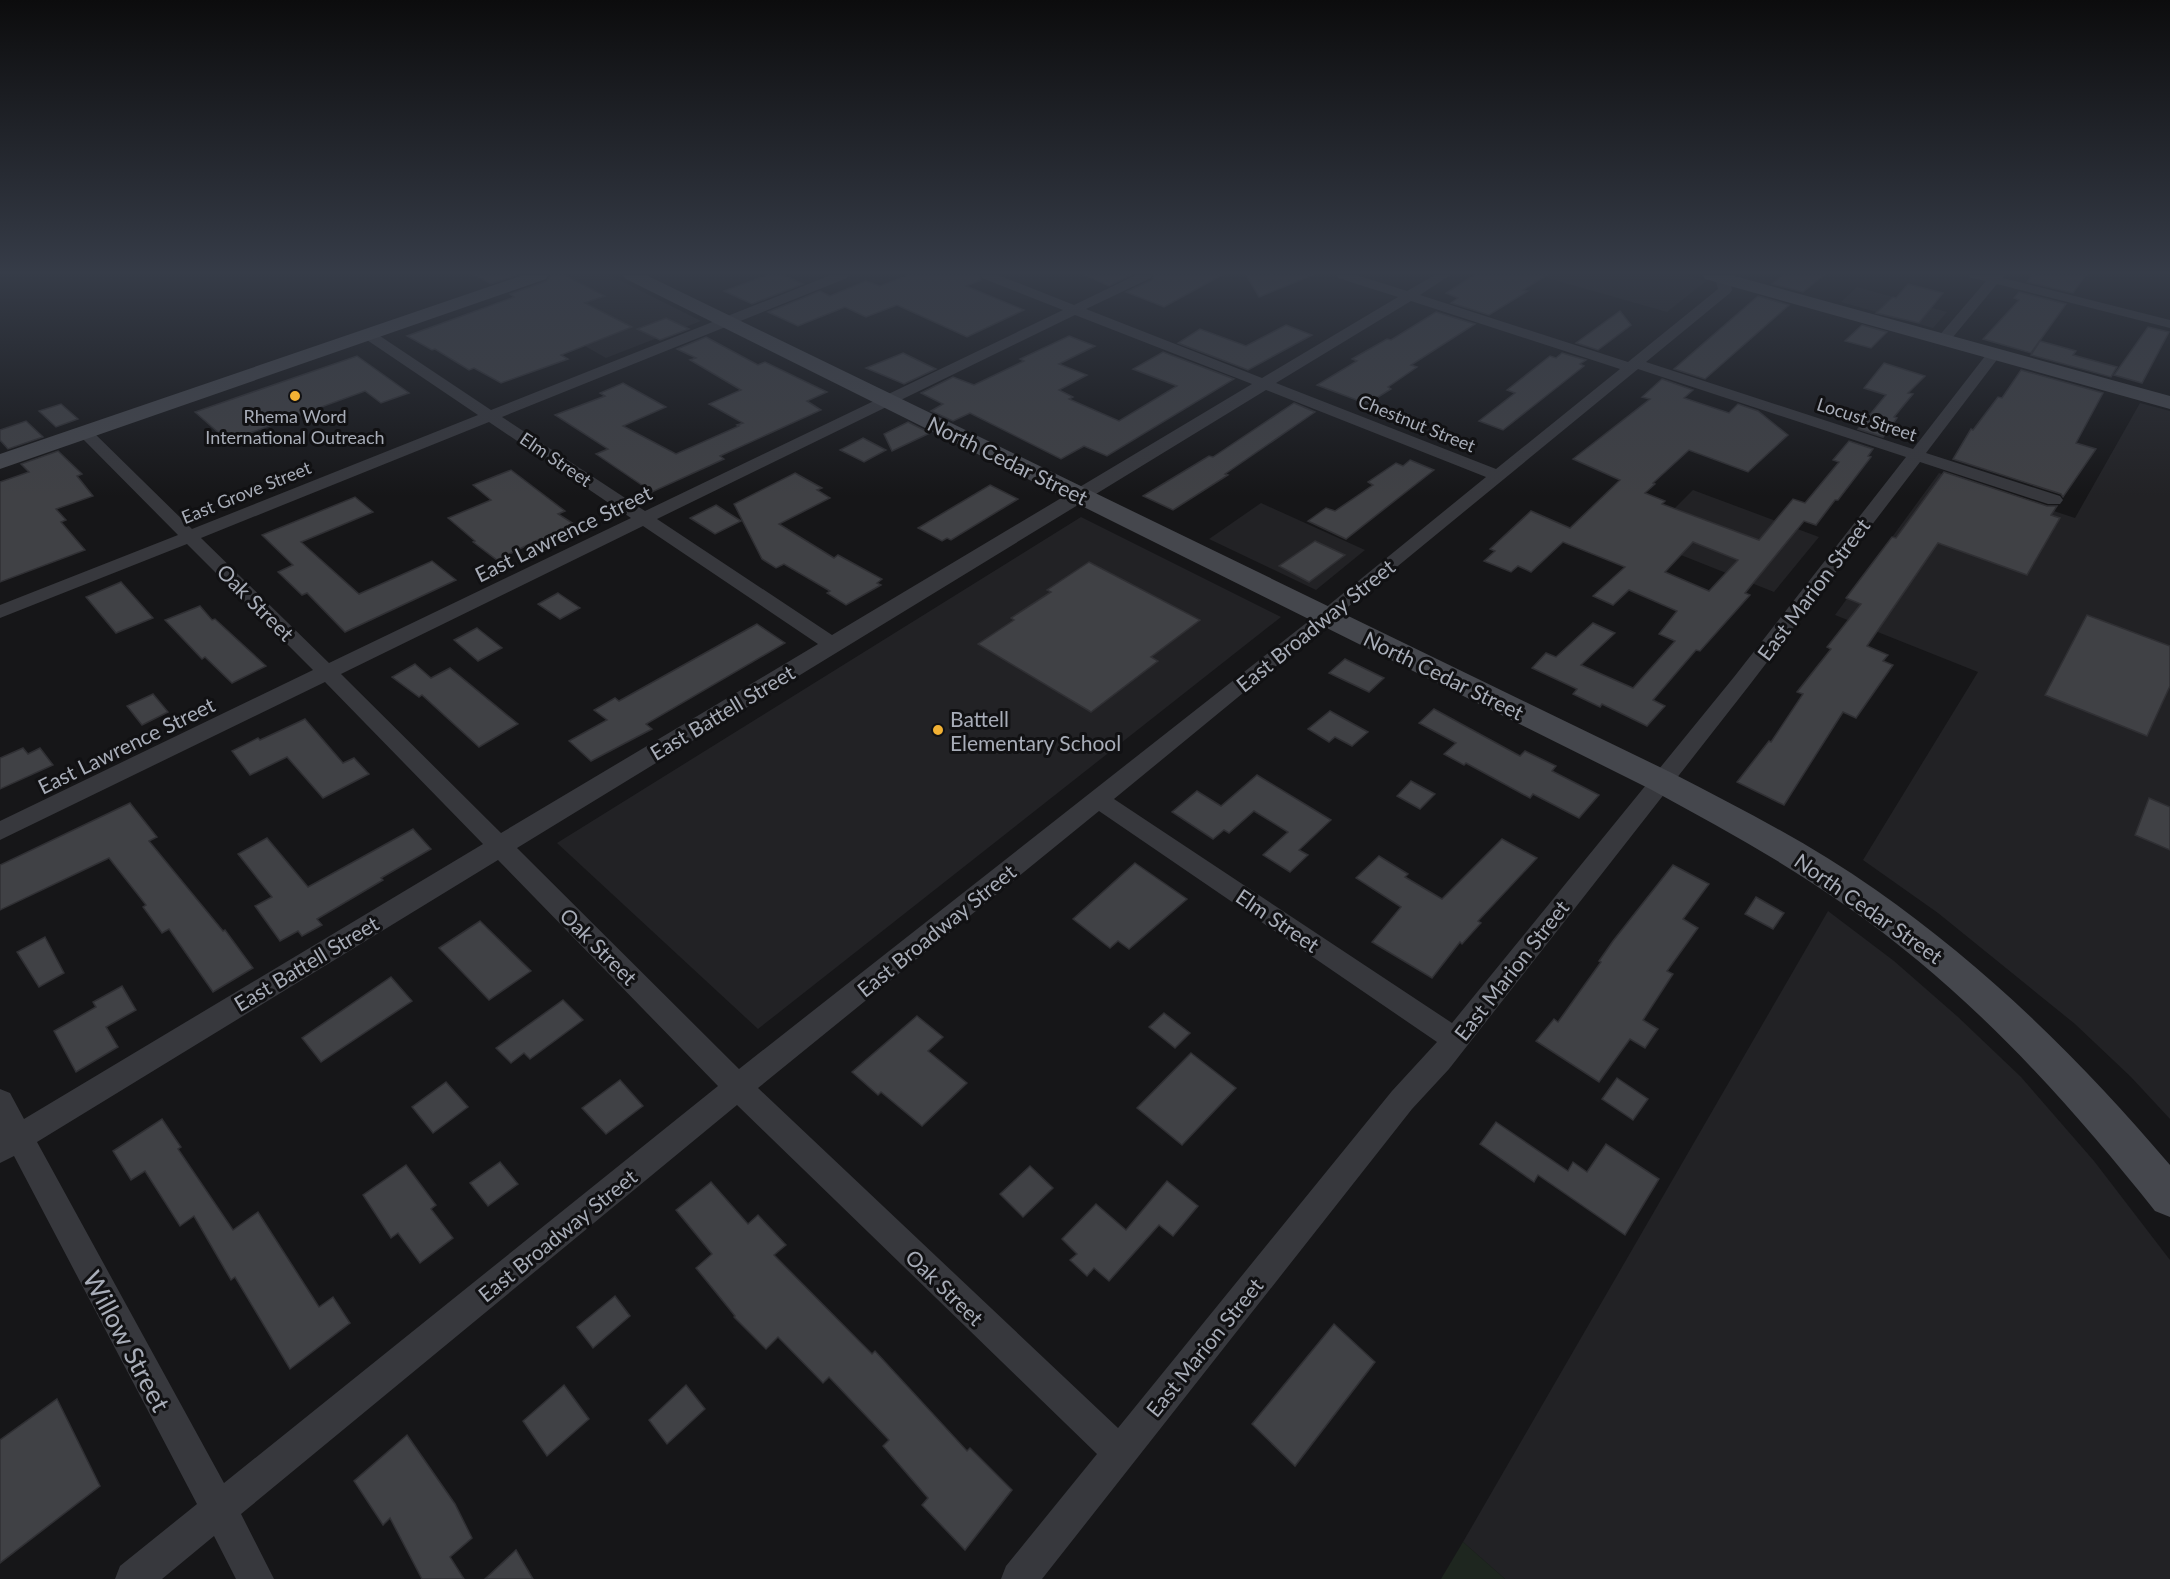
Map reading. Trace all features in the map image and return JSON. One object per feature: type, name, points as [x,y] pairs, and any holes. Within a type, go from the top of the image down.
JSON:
[{"type":"street","points":[[0,462],[327,349]]},
{"type":"street","name":"Elm Street","points":[[391,349],[833,645]]},
{"type":"street","name":"East Grove Street","points":[[0,612],[657,349]]},
{"type":"street","name":"North Cedar Street","points":[[781,349],[1661,781],[1812,864],[1885,915],[1959,973],[2056,1065],[2129,1145],[2170,1197]]},
{"type":"street","name":"East Lawrence Street","points":[[0,831],[994,349]]},
{"type":"street","name":"Chestnut Street","points":[[1174,349],[1498,476]]},
{"type":"street","name":"East Battell Street","points":[[9,1143],[1321,349]]},
{"type":"street","name":"Locust Street","points":[[1579,349],[2054,500]]},
{"type":"street","name":"East Broadway Street","points":[[134,1579],[738,1087],[1326,617],[1652,349]]},
{"type":"street","points":[[1975,349],[2170,403]]},
{"type":"street","name":"East Marion Street","points":[[1019,1579],[1402,1100],[1455,1040],[1749,673],[1994,354]]},
{"type":"street","name":"Oak Street","points":[[85,433],[328,673],[738,1087],[1120,1453]]},
{"type":"street","name":"Elm Street","points":[[1099,800],[1455,1040]]},
{"type":"street","name":"Willow Street","points":[[0,1101],[9,1143],[256,1579]]},
{"type":"shaded area","points":[[590,349],[630,349],[606,358]]},
{"type":"shaded area","points":[[2140,403],[2170,411],[2170,1119],[2131,1077],[2075,1024],[1938,913],[1863,860],[1978,672],[1835,615],[1939,473],[2075,518]]},
{"type":"shaded area","points":[[1693,490],[1819,537],[1774,592],[1643,540]]},
{"type":"shaded area","points":[[1261,503],[1365,550],[1316,590],[1209,539]]},
{"type":"shaded area","name":"Battell Elementary School","points":[[1081,517],[1281,617],[758,1029],[557,843]]},
{"type":"shaded area","points":[[1828,911],[1894,961],[1958,1017],[2021,1077],[2094,1161],[2170,1260],[2170,1579],[1505,1579],[1463,1542]]},
{"type":"shaded area","points":[[1463,1542],[1505,1579],[1441,1579]]},
{"type":"building","points":[[430,349],[577,349],[561,355],[568,359],[501,383],[474,368],[469,370],[435,349]]},
{"type":"building","points":[[677,349],[728,349],[758,365],[765,362],[827,392],[807,401],[821,410],[720,456],[724,459],[652,492],[596,454],[608,449],[555,415],[605,396],[600,393],[623,383],[666,407],[623,426],[676,454],[743,423],[709,404],[741,390],[690,360],[696,358]]},
{"type":"building","points":[[1042,349],[1090,349],[1059,364],[1087,375],[1059,390],[1073,397],[1069,399],[1119,421],[1177,386],[1133,369],[1163,352],[1234,379],[1107,456],[1084,446],[1061,459],[970,413],[953,421],[931,411],[943,404],[921,393],[953,377],[974,385],[1024,361],[1020,359]]},
{"type":"building","points":[[1193,349],[1287,349],[1248,370]]},
{"type":"building","points":[[1370,349],[1436,349],[1411,365],[1417,367],[1388,387],[1391,389],[1367,404],[1317,385],[1357,361],[1352,359]]},
{"type":"building","points":[[1697,349],[1739,349],[1705,379],[1674,369]]},
{"type":"building","points":[[2016,349],[2034,349],[2031,353]]},
{"type":"building","points":[[2035,349],[2068,349],[2076,351],[2073,355],[2117,367],[2111,377],[2031,355]]},
{"type":"building","points":[[2133,349],[2160,349],[2142,383],[2114,375]]},
{"type":"building","points":[[903,353],[936,369],[904,384],[866,368]]},
{"type":"building","points":[[1562,353],[1586,360],[1580,364],[1584,366],[1503,430],[1479,421],[1515,393],[1507,390],[1550,356],[1556,358]]},
{"type":"building","name":"Rhema Word International Outreach","points":[[357,356],[409,393],[381,403],[365,391],[228,441],[195,412]]},
{"type":"building","points":[[1884,363],[1925,376],[1908,393],[1913,394],[1894,417],[1897,418],[1883,437],[1858,429],[1886,395],[1864,388]]},
{"type":"building","points":[[2021,370],[2103,393],[2076,443],[2096,449],[2063,497],[2061,494],[1953,459],[1971,429],[1973,430],[1998,397],[2002,398]]},
{"type":"building","points":[[1662,379],[1693,390],[1684,398],[1729,413],[1738,404],[1758,411],[1788,435],[1748,472],[1689,450],[1645,493],[1665,501],[1662,504],[1759,540],[1793,499],[1805,503],[1839,462],[1833,460],[1849,441],[1873,449],[1868,456],[1871,457],[1838,500],[1835,500],[1816,525],[1804,521],[1745,593],[1750,595],[1700,651],[1696,650],[1653,700],[1665,706],[1647,726],[1602,704],[1600,707],[1573,694],[1577,689],[1532,668],[1546,653],[1556,657],[1593,623],[1615,633],[1581,665],[1633,688],[1675,641],[1659,634],[1677,611],[1629,590],[1613,605],[1593,596],[1625,567],[1563,542],[1531,572],[1518,566],[1511,572],[1484,561],[1495,551],[1490,549],[1531,511],[1570,528],[1620,480],[1573,459],[1650,399],[1642,397]],"holes":[[[1693,542],[1738,560],[1709,591],[1665,572]]]},
{"type":"building","points":[[1294,403],[1315,412],[1225,474],[1228,475],[1173,510],[1143,496],[1209,456],[1213,457]]},
{"type":"building","points":[[61,404],[78,419],[56,427],[39,411]]},
{"type":"building","points":[[26,421],[43,437],[8,449],[0,440],[0,430]]},
{"type":"building","points":[[908,422],[930,433],[892,451],[884,434]]},
{"type":"building","points":[[863,438],[886,450],[864,462],[840,450]]},
{"type":"building","points":[[58,451],[82,474],[77,476],[93,496],[56,509],[66,520],[61,522],[85,550],[0,582],[0,482],[29,472],[21,464]]},
{"type":"building","points":[[1410,460],[1434,470],[1346,539],[1308,521],[1326,508],[1335,511],[1373,485],[1368,482],[1396,463],[1403,466]]},
{"type":"building","points":[[511,470],[565,511],[558,514],[577,526],[544,542],[540,539],[497,560],[473,542],[475,541],[448,518],[491,500],[473,485]]},
{"type":"building","points":[[1944,472],[2047,506],[2057,506],[2051,515],[2060,518],[2027,575],[1938,543],[1867,646],[1888,655],[1883,661],[1893,665],[1856,718],[1843,712],[1784,805],[1737,782],[1769,741],[1771,742],[1803,694],[1797,692],[1831,649],[1827,647],[1861,604],[1846,598],[1892,537],[1896,538]]},
{"type":"building","points":[[795,473],[822,488],[817,490],[830,498],[779,524],[834,558],[838,555],[882,579],[877,583],[881,585],[846,605],[827,593],[830,591],[784,564],[776,568],[762,559],[734,504]]},
{"type":"building","points":[[990,485],[1018,499],[951,540],[947,538],[942,541],[918,528]]},
{"type":"building","points":[[355,497],[373,512],[301,542],[359,594],[432,561],[456,580],[345,632],[307,593],[302,595],[278,572],[293,565],[262,535]]},
{"type":"building","points":[[716,505],[741,521],[715,534],[690,518]]},
{"type":"building","points":[[1315,541],[1345,555],[1309,582],[1279,566]]},
{"type":"building","points":[[1089,562],[1200,620],[1151,657],[1158,661],[1091,712],[978,644],[1014,620],[1011,618],[1051,592],[1047,590]]},
{"type":"building","points":[[121,582],[153,618],[116,633],[86,597]]},
{"type":"building","points":[[558,593],[580,608],[560,619],[538,604]]},
{"type":"building","points":[[200,606],[212,620],[215,619],[266,666],[232,683],[205,657],[202,659],[165,620]]},
{"type":"building","points":[[2087,615],[2170,646],[2170,686],[2147,736],[2045,695]]},
{"type":"building","points":[[757,624],[785,643],[646,724],[652,729],[591,761],[569,741],[607,720],[594,710],[615,698],[619,701]]},
{"type":"building","points":[[477,628],[502,648],[478,661],[454,640]]},
{"type":"building","points":[[1345,659],[1384,678],[1369,692],[1329,673]]},
{"type":"building","points":[[415,664],[431,678],[450,668],[518,724],[479,747],[422,695],[419,697],[392,677]]},
{"type":"building","points":[[153,694],[168,712],[142,725],[127,706]]},
{"type":"building","points":[[1434,709],[1520,756],[1525,751],[1556,766],[1552,771],[1599,795],[1579,818],[1533,794],[1530,798],[1466,763],[1464,765],[1444,754],[1456,743],[1419,723]]},
{"type":"building","points":[[1330,711],[1368,732],[1352,746],[1335,737],[1329,742],[1308,729]]},
{"type":"building","points":[[305,719],[343,763],[354,758],[369,774],[323,798],[287,757],[250,775],[232,751]]},
{"type":"building","points":[[23,748],[28,754],[40,748],[53,765],[0,789],[0,758]]},
{"type":"building","points":[[1257,775],[1331,820],[1299,850],[1308,855],[1290,872],[1263,855],[1288,832],[1254,811],[1229,833],[1224,830],[1213,839],[1172,812],[1197,791],[1221,806]]},
{"type":"building","points":[[1411,781],[1435,794],[1420,809],[1397,796]]},
{"type":"building","points":[[2149,798],[2170,807],[2170,850],[2135,835]]},
{"type":"building","points":[[130,803],[157,837],[149,841],[223,931],[225,930],[253,968],[213,992],[169,929],[162,933],[143,907],[146,905],[109,858],[0,910],[0,865]]},
{"type":"building","points":[[413,829],[431,849],[317,919],[322,925],[302,936],[298,931],[280,941],[255,906],[272,897],[238,854],[267,838],[308,887]]},
{"type":"building","points":[[1502,839],[1537,858],[1478,921],[1481,923],[1462,944],[1460,942],[1432,978],[1372,942],[1401,907],[1356,878],[1379,856],[1408,874],[1405,877],[1442,899]]},
{"type":"building","points":[[1135,863],[1187,899],[1129,949],[1118,941],[1110,948],[1073,919]]},
{"type":"building","points":[[1673,865],[1709,884],[1683,919],[1698,928],[1667,971],[1673,974],[1643,1020],[1658,1029],[1645,1048],[1630,1039],[1599,1082],[1536,1041],[1554,1019],[1558,1022],[1601,962],[1599,961],[1613,941]]},
{"type":"building","points":[[1756,897],[1784,913],[1773,929],[1745,914]]},
{"type":"building","points":[[480,921],[531,971],[489,1000],[439,948]]},
{"type":"building","points":[[45,937],[64,973],[39,987],[17,952]]},
{"type":"building","points":[[391,977],[412,1001],[321,1062],[302,1038]]},
{"type":"building","points":[[122,986],[136,1010],[106,1027],[118,1047],[76,1072],[54,1031],[96,1007],[93,1002]]},
{"type":"building","points":[[563,1000],[583,1020],[530,1059],[524,1053],[511,1063],[496,1048]]},
{"type":"building","points":[[1164,1013],[1190,1033],[1175,1048],[1149,1027]]},
{"type":"building","points":[[917,1016],[943,1037],[928,1051],[967,1083],[922,1126],[881,1092],[878,1095],[852,1072]]},
{"type":"building","points":[[1191,1053],[1236,1088],[1182,1145],[1137,1108]]},
{"type":"building","points":[[1617,1078],[1648,1099],[1633,1120],[1602,1099]]},
{"type":"building","points":[[620,1080],[643,1106],[606,1134],[582,1108]]},
{"type":"building","points":[[446,1082],[468,1107],[433,1133],[412,1107]]},
{"type":"building","points":[[162,1119],[181,1147],[178,1149],[233,1230],[258,1212],[319,1307],[333,1297],[350,1323],[290,1369],[235,1277],[231,1280],[194,1216],[180,1226],[145,1171],[131,1180],[113,1151]]},
{"type":"building","points":[[1496,1122],[1568,1171],[1573,1162],[1587,1172],[1606,1144],[1659,1179],[1625,1235],[1538,1175],[1534,1182],[1480,1144]]},
{"type":"building","points":[[500,1162],[518,1184],[488,1206],[470,1183]]},
{"type":"building","points":[[406,1165],[436,1205],[431,1209],[453,1238],[420,1263],[398,1233],[391,1238],[363,1195]]},
{"type":"building","points":[[1030,1166],[1053,1188],[1023,1217],[1000,1194]]},
{"type":"building","points":[[1167,1181],[1198,1206],[1173,1236],[1159,1225],[1109,1281],[1094,1268],[1087,1276],[1070,1260],[1077,1254],[1062,1239],[1096,1204],[1126,1230]]},
{"type":"building","points":[[711,1182],[748,1224],[758,1215],[786,1245],[774,1255],[872,1354],[875,1351],[967,1451],[970,1448],[1012,1490],[965,1550],[922,1505],[928,1498],[883,1446],[889,1440],[829,1377],[823,1383],[778,1337],[766,1349],[734,1317],[696,1268],[712,1254],[676,1210]]},
{"type":"building","points":[[615,1296],[630,1316],[593,1348],[577,1327]]},
{"type":"building","points":[[1334,1324],[1375,1362],[1295,1466],[1252,1424]]},
{"type":"building","points":[[564,1385],[589,1419],[547,1456],[523,1421]]},
{"type":"building","points":[[686,1385],[705,1409],[667,1444],[649,1420]]},
{"type":"building","points":[[57,1399],[100,1486],[0,1563],[0,1440]]},
{"type":"building","points":[[407,1435],[455,1504],[472,1538],[450,1557],[464,1579],[422,1579],[390,1518],[383,1525],[354,1481]]},
{"type":"building","points":[[516,1550],[533,1579],[485,1579]]},
{"type":"place","name":"Rhema Word International Outreach","points":[[295,396]]},
{"type":"place","name":"Battell Elementary School","points":[[938,730]]}]
